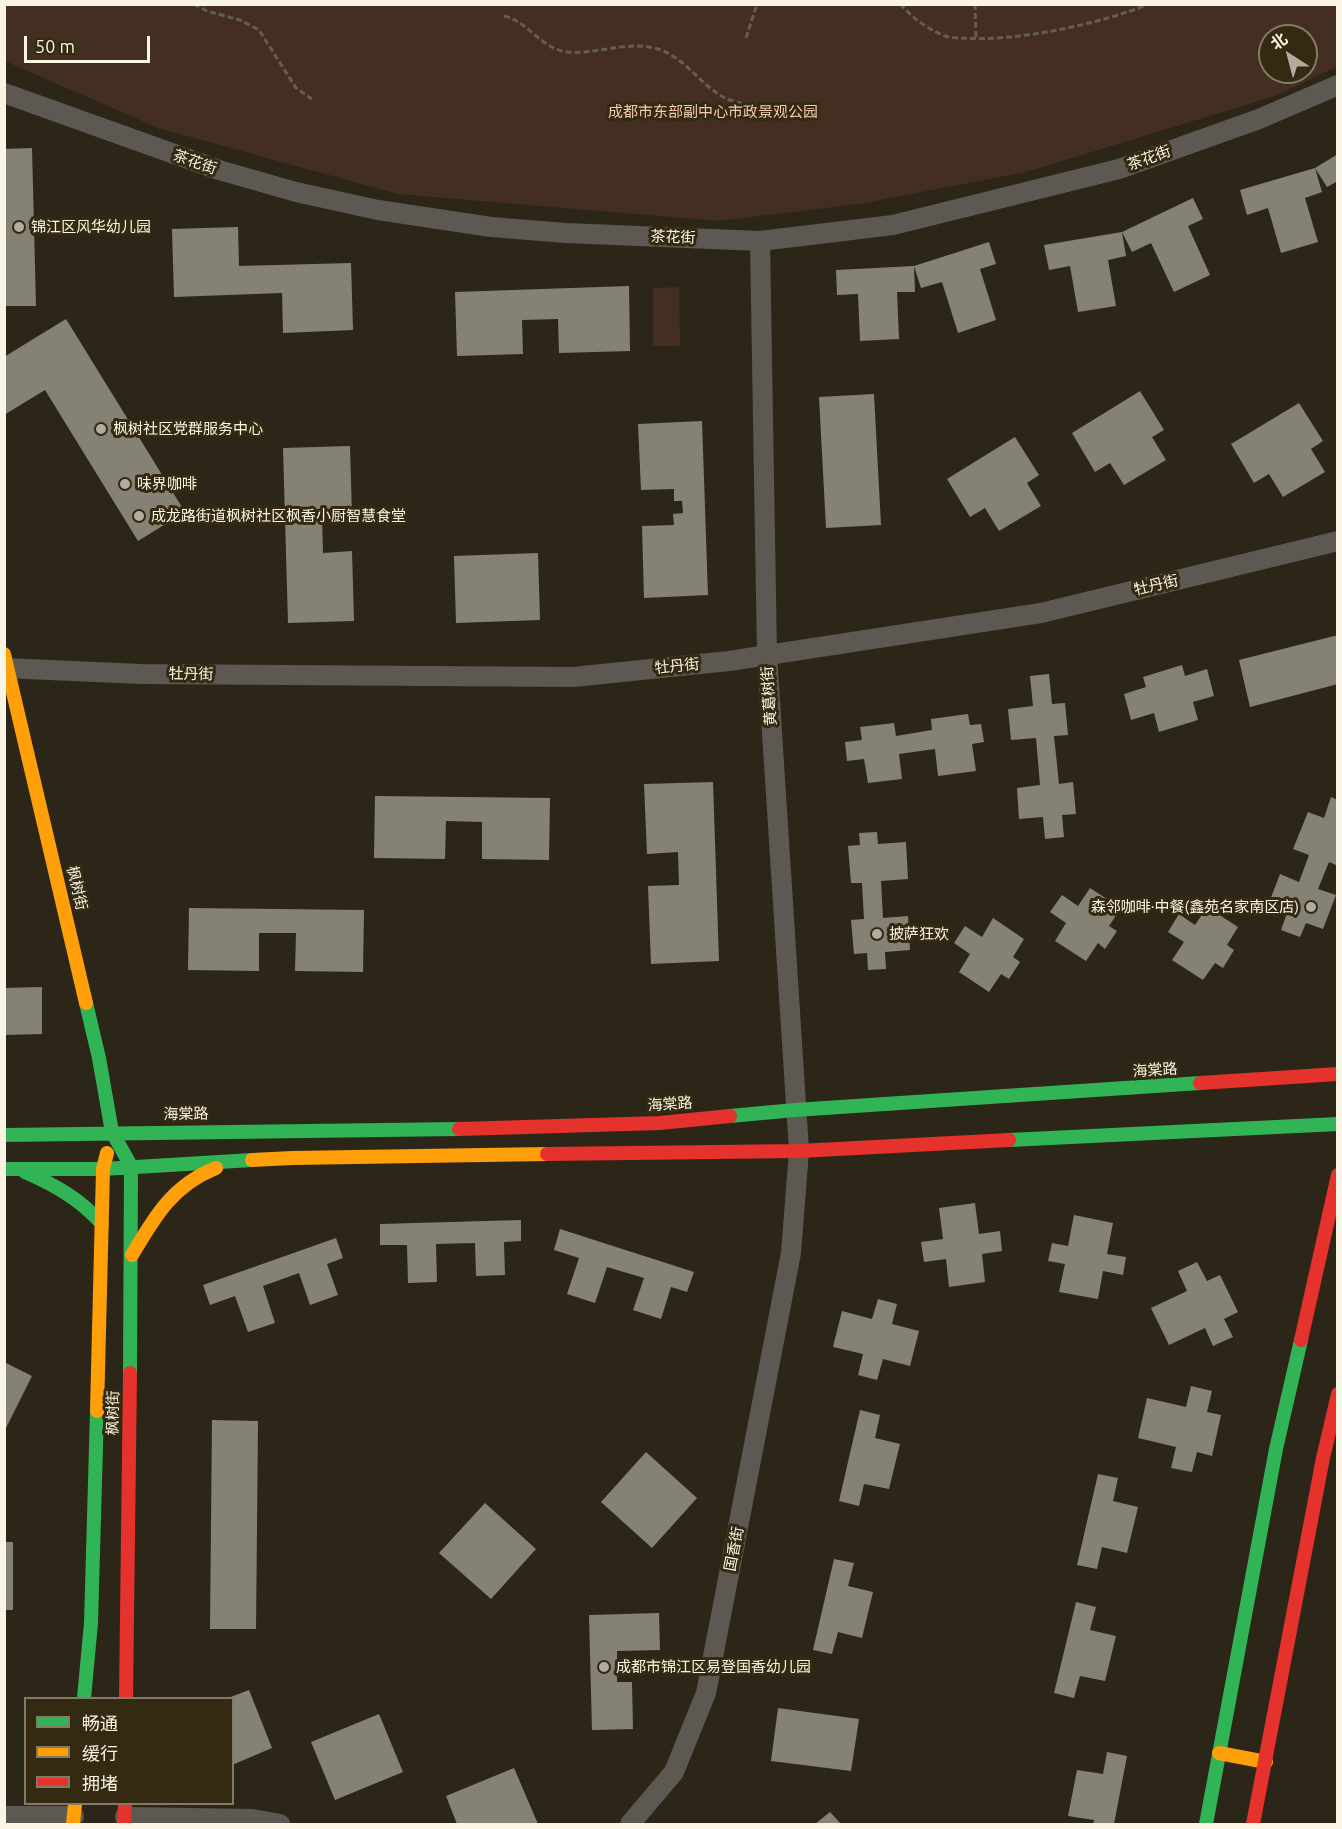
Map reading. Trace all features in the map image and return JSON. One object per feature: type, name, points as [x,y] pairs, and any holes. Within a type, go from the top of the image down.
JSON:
[{"type":"main road","name":"枫树街","points":[[6,664],[99,1058],[112,1131],[131,1166],[132,1255],[126,1697]]},
{"type":"main road","name":"海棠路","points":[[4,1135],[112,1131],[512,1128],[660,1123],[795,1110],[1338,1074]]},
{"type":"main road","points":[[12,1169],[103,1169],[292,1158],[799,1151],[1338,1124]]},
{"type":"main road","name":"枫树街","points":[[84,1697],[91,1623],[103,1169],[112,1131]]},
{"type":"main road","points":[[132,1255],[166,1203],[181,1185],[195,1175],[241,1161]]},
{"type":"main road","points":[[12,1169],[55,1185],[79,1199],[102,1224]]},
{"type":"main road","points":[[1206,1824],[1276,1449],[1338,1175]]},
{"type":"main road","points":[[1253,1824],[1321,1470],[1338,1394]]},
{"type":"main road","points":[[1219,1753],[1266,1762]]},
{"type":"street","name":"茶花街","points":[[4,93],[219,170],[296,192],[378,210],[491,227],[760,241],[893,225],[1119,169],[1259,118],[1338,84]]},
{"type":"street","name":"黄葛树街","points":[[760,241],[767,655],[799,1151]]},
{"type":"street","name":"牡丹街","points":[[6,664],[141,674],[573,677],[767,655],[1041,613],[1338,542]]},
{"type":"street","name":"国香街","points":[[630,1824],[674,1773],[706,1693],[791,1253],[799,1151]]},
{"type":"street","points":[[4,1816],[74,1815]]},
{"type":"street","points":[[125,1815],[253,1819],[280,1824]]},
{"type":"path","points":[[194,4],[207,11],[240,20],[259,30],[296,88],[312,99]]},
{"type":"path","points":[[746,38],[757,4]]},
{"type":"path","points":[[900,4],[918,22],[947,37],[988,40],[1048,31],[1125,14],[1149,4]]},
{"type":"path","points":[[975,4],[976,39]]},
{"type":"path","points":[[504,16],[523,26],[538,39],[566,52],[615,47],[658,49],[690,67],[715,92],[727,99],[792,110]]},
{"type":"green space","name":"成都市东部副中心市政景观公园","points":[[5,4],[1337,4],[1338,66],[1318,76],[1318,24],[1258,24],[1258,84],[1300,84],[1275,96],[1026,172],[859,204],[718,221],[398,194],[158,128],[5,61]]},
{"type":"green space","points":[[679,287],[680,346],[653,346],[653,288]]},
{"type":"building","name":"锦江区风华幼儿园","points":[[32,148],[36,306],[4,306],[4,149]]},
{"type":"building","points":[[1338,154],[1338,181],[1327,187],[1315,168]]},
{"type":"building","points":[[1315,168],[1322,192],[1305,198],[1318,242],[1281,253],[1268,208],[1247,215],[1240,190]]},
{"type":"building","points":[[1193,198],[1203,219],[1188,226],[1210,275],[1174,292],[1151,243],[1132,252],[1122,232]]},
{"type":"building","points":[[238,227],[239,266],[351,263],[353,330],[283,333],[282,293],[174,297],[172,229]]},
{"type":"building","points":[[1122,232],[1126,256],[1108,260],[1116,306],[1078,312],[1070,266],[1049,270],[1044,245]]},
{"type":"building","points":[[989,242],[996,264],[980,269],[996,320],[958,333],[942,282],[921,288],[914,266]]},
{"type":"building","points":[[914,266],[915,292],[897,292],[899,339],[860,341],[858,294],[837,295],[836,270]]},
{"type":"building","points":[[629,286],[630,351],[559,353],[558,319],[522,320],[523,354],[457,356],[455,292]]},
{"type":"building","points":[[66,319],[185,512],[138,541],[45,390],[4,415],[4,357]]},
{"type":"building","points":[[1140,391],[1164,430],[1152,437],[1166,460],[1124,485],[1110,463],[1095,472],[1072,433]]},
{"type":"building","points":[[874,394],[881,525],[826,528],[819,397]]},
{"type":"building","points":[[1299,403],[1323,441],[1311,449],[1325,472],[1283,497],[1269,474],[1254,483],[1231,444]]},
{"type":"building","points":[[702,421],[708,595],[644,598],[642,526],[674,525],[673,514],[683,513],[682,501],[674,501],[674,489],[641,490],[638,424]]},
{"type":"building","points":[[1015,437],[1039,475],[1027,483],[1041,506],[999,531],[985,508],[970,517],[947,479]]},
{"type":"building","points":[[350,446],[352,516],[322,517],[323,553],[352,551],[354,621],[288,623],[283,448]]},
{"type":"building","points":[[538,553],[540,620],[456,623],[454,556]]},
{"type":"building","points":[[1338,635],[1338,684],[1250,707],[1239,660]]},
{"type":"building","points":[[1182,665],[1185,676],[1207,669],[1214,696],[1193,702],[1198,720],[1159,732],[1154,713],[1131,720],[1124,694],[1146,687],[1143,677]]},
{"type":"building","points":[[1049,674],[1052,704],[1065,703],[1068,735],[1054,736],[1059,784],[1073,782],[1076,814],[1062,815],[1064,837],[1045,839],[1043,817],[1019,819],[1017,788],[1040,785],[1036,738],[1011,740],[1008,709],[1033,706],[1030,676]]},
{"type":"building","points":[[968,714],[970,725],[981,724],[984,742],[972,744],[976,771],[938,776],[935,749],[899,754],[902,779],[868,783],[864,759],[847,761],[845,742],[862,740],[860,727],[894,723],[896,736],[932,730],[931,719]]},
{"type":"building","points":[[713,782],[719,961],[651,964],[648,886],[679,885],[678,852],[647,854],[644,784]]},
{"type":"building","points":[[375,796],[550,798],[549,860],[482,859],[482,822],[446,821],[445,859],[374,858]]},
{"type":"building","points":[[1331,797],[1338,800],[1338,866],[1329,862],[1318,889],[1336,895],[1323,929],[1306,923],[1300,937],[1281,930],[1286,916],[1267,908],[1280,874],[1299,882],[1309,855],[1293,849],[1308,812],[1324,818]]},
{"type":"building","points":[[877,832],[878,844],[906,842],[908,879],[881,881],[883,918],[908,916],[910,950],[885,952],[886,969],[868,970],[867,953],[854,954],[851,920],[864,919],[862,883],[851,883],[848,846],[860,845],[859,833]]},
{"type":"building","points":[[1090,888],[1121,908],[1109,926],[1117,931],[1105,949],[1098,943],[1086,961],[1055,941],[1066,923],[1050,912],[1062,895],[1078,906]]},
{"type":"building","points":[[1207,907],[1238,927],[1227,945],[1234,950],[1223,968],[1215,963],[1203,980],[1172,960],[1184,942],[1168,932],[1179,914],[1195,925]]},
{"type":"building","points":[[189,908],[364,910],[363,972],[295,971],[296,933],[259,933],[259,971],[188,970]]},
{"type":"building","points":[[993,918],[1024,939],[1013,957],[1020,962],[1009,979],[1001,974],[989,992],[959,972],[970,954],[954,943],[965,926],[982,937]]},
{"type":"building","points":[[42,987],[42,1034],[4,1035],[4,988]]},
{"type":"building","points":[[975,1203],[979,1234],[1000,1231],[1002,1251],[982,1254],[985,1282],[949,1287],[946,1259],[924,1262],[921,1242],[943,1239],[939,1208]]},
{"type":"building","points":[[1074,1215],[1113,1223],[1107,1254],[1126,1257],[1123,1275],[1103,1271],[1098,1299],[1059,1292],[1065,1264],[1048,1261],[1052,1243],[1068,1246]]},
{"type":"building","points":[[521,1220],[521,1241],[504,1242],[505,1275],[476,1276],[475,1243],[436,1244],[437,1282],[408,1283],[407,1245],[380,1245],[380,1224]]},
{"type":"building","points":[[560,1229],[694,1272],[687,1292],[671,1287],[661,1319],[633,1310],[644,1278],[607,1267],[595,1303],[567,1294],[579,1258],[554,1250]]},
{"type":"building","points":[[336,1238],[343,1258],[327,1264],[338,1295],[310,1305],[299,1273],[263,1286],[275,1323],[248,1332],[235,1296],[210,1305],[203,1285]]},
{"type":"building","points":[[1197,1262],[1207,1281],[1220,1275],[1238,1312],[1224,1319],[1233,1337],[1213,1346],[1205,1328],[1169,1345],[1151,1308],[1187,1291],[1178,1271]]},
{"type":"building","points":[[878,1299],[897,1304],[892,1324],[919,1331],[910,1366],[883,1359],[877,1380],[858,1375],[863,1354],[833,1347],[842,1311],[872,1319]]},
{"type":"building","points":[[4,1362],[32,1376],[4,1432]]},
{"type":"building","points":[[1191,1386],[1212,1391],[1207,1412],[1221,1415],[1212,1456],[1197,1452],[1192,1472],[1171,1468],[1176,1447],[1138,1438],[1147,1398],[1186,1407]]},
{"type":"building","points":[[860,1410],[880,1415],[875,1438],[900,1444],[889,1489],[864,1484],[859,1506],[839,1501]]},
{"type":"building","points":[[212,1420],[258,1421],[256,1629],[210,1629]]},
{"type":"building","points":[[646,1452],[697,1498],[652,1548],[601,1502]]},
{"type":"building","points":[[1098,1474],[1118,1478],[1113,1501],[1138,1507],[1127,1553],[1102,1547],[1097,1569],[1077,1565]]},
{"type":"building","points":[[485,1503],[536,1549],[491,1599],[439,1553]]},
{"type":"building","points":[[4,1542],[13,1542],[13,1610],[4,1610]]},
{"type":"building","points":[[834,1559],[854,1563],[848,1586],[873,1592],[862,1638],[838,1632],[832,1654],[813,1650]]},
{"type":"building","points":[[1076,1602],[1096,1607],[1090,1630],[1116,1636],[1105,1681],[1080,1676],[1074,1698],[1054,1693]]},
{"type":"building","name":"成都市锦江区易登国香幼儿园","points":[[659,1613],[660,1650],[617,1651],[617,1682],[632,1682],[633,1729],[592,1730],[589,1615]]},
{"type":"building","points":[[249,1690],[272,1748],[234,1764],[234,1697],[231,1697]]},
{"type":"building","points":[[778,1708],[859,1719],[851,1771],[771,1761]]},
{"type":"building","points":[[379,1714],[403,1772],[335,1800],[311,1742]]},
{"type":"building","points":[[1107,1752],[1127,1756],[1114,1824],[1093,1824],[1094,1820],[1068,1816],[1077,1770],[1103,1774]]},
{"type":"building","points":[[514,1768],[538,1824],[457,1824],[446,1796]]},
{"type":"building","points":[[830,1812],[841,1824],[815,1824]]},
{"type":"traffic: fast","points":[[86,1003],[99,1058],[112,1132],[131,1166],[130,1373]]},
{"type":"traffic: fast","points":[[730,1116],[1200,1083]]},
{"type":"traffic: fast","points":[[1009,1140],[1338,1124]]},
{"type":"traffic: fast","points":[[4,1135],[459,1129]]},
{"type":"traffic: fast","points":[[4,1169],[103,1169],[252,1160]]},
{"type":"traffic: fast","points":[[25,1172],[66,1194],[85,1207],[102,1224]]},
{"type":"traffic: fast","points":[[1206,1824],[1276,1449],[1301,1340]]},
{"type":"traffic: fast","points":[[84,1697],[91,1623],[97,1411]]},
{"type":"traffic: slow","points":[[4,654],[86,1003]]},
{"type":"traffic: slow","points":[[97,1411],[103,1169],[107,1153]]},
{"type":"traffic: slow","points":[[252,1160],[547,1154]]},
{"type":"traffic: slow","points":[[132,1255],[166,1203],[188,1183],[216,1168]]},
{"type":"traffic: slow","points":[[1219,1753],[1266,1762]]},
{"type":"traffic: slow","points":[[73,1824],[75,1805]]},
{"type":"traffic: jam","points":[[1200,1083],[1338,1074]]},
{"type":"traffic: jam","points":[[459,1129],[660,1123],[730,1116]]},
{"type":"traffic: jam","points":[[547,1154],[799,1151],[1009,1140]]},
{"type":"traffic: jam","points":[[1301,1340],[1338,1175]]},
{"type":"traffic: jam","points":[[126,1697],[130,1373]]},
{"type":"traffic: jam","points":[[1253,1824],[1323,1458],[1338,1394]]},
{"type":"traffic: jam","points":[[124,1824],[125,1805]]},
{"type":"place","name":"锦江区风华幼儿园","points":[[19,227]]},
{"type":"place","name":"枫树社区党群服务中心","points":[[101,429]]},
{"type":"place","name":"味界咖啡","points":[[125,484]]},
{"type":"place","name":"成龙路街道枫树社区枫香小厨智慧食堂","points":[[139,516]]},
{"type":"place","name":"森邻咖啡·中餐(鑫苑名家南区店)","points":[[1311,907]]},
{"type":"place","name":"披萨狂欢","points":[[877,934]]},
{"type":"place","name":"成都市锦江区易登国香幼儿园","points":[[604,1667]]}]
